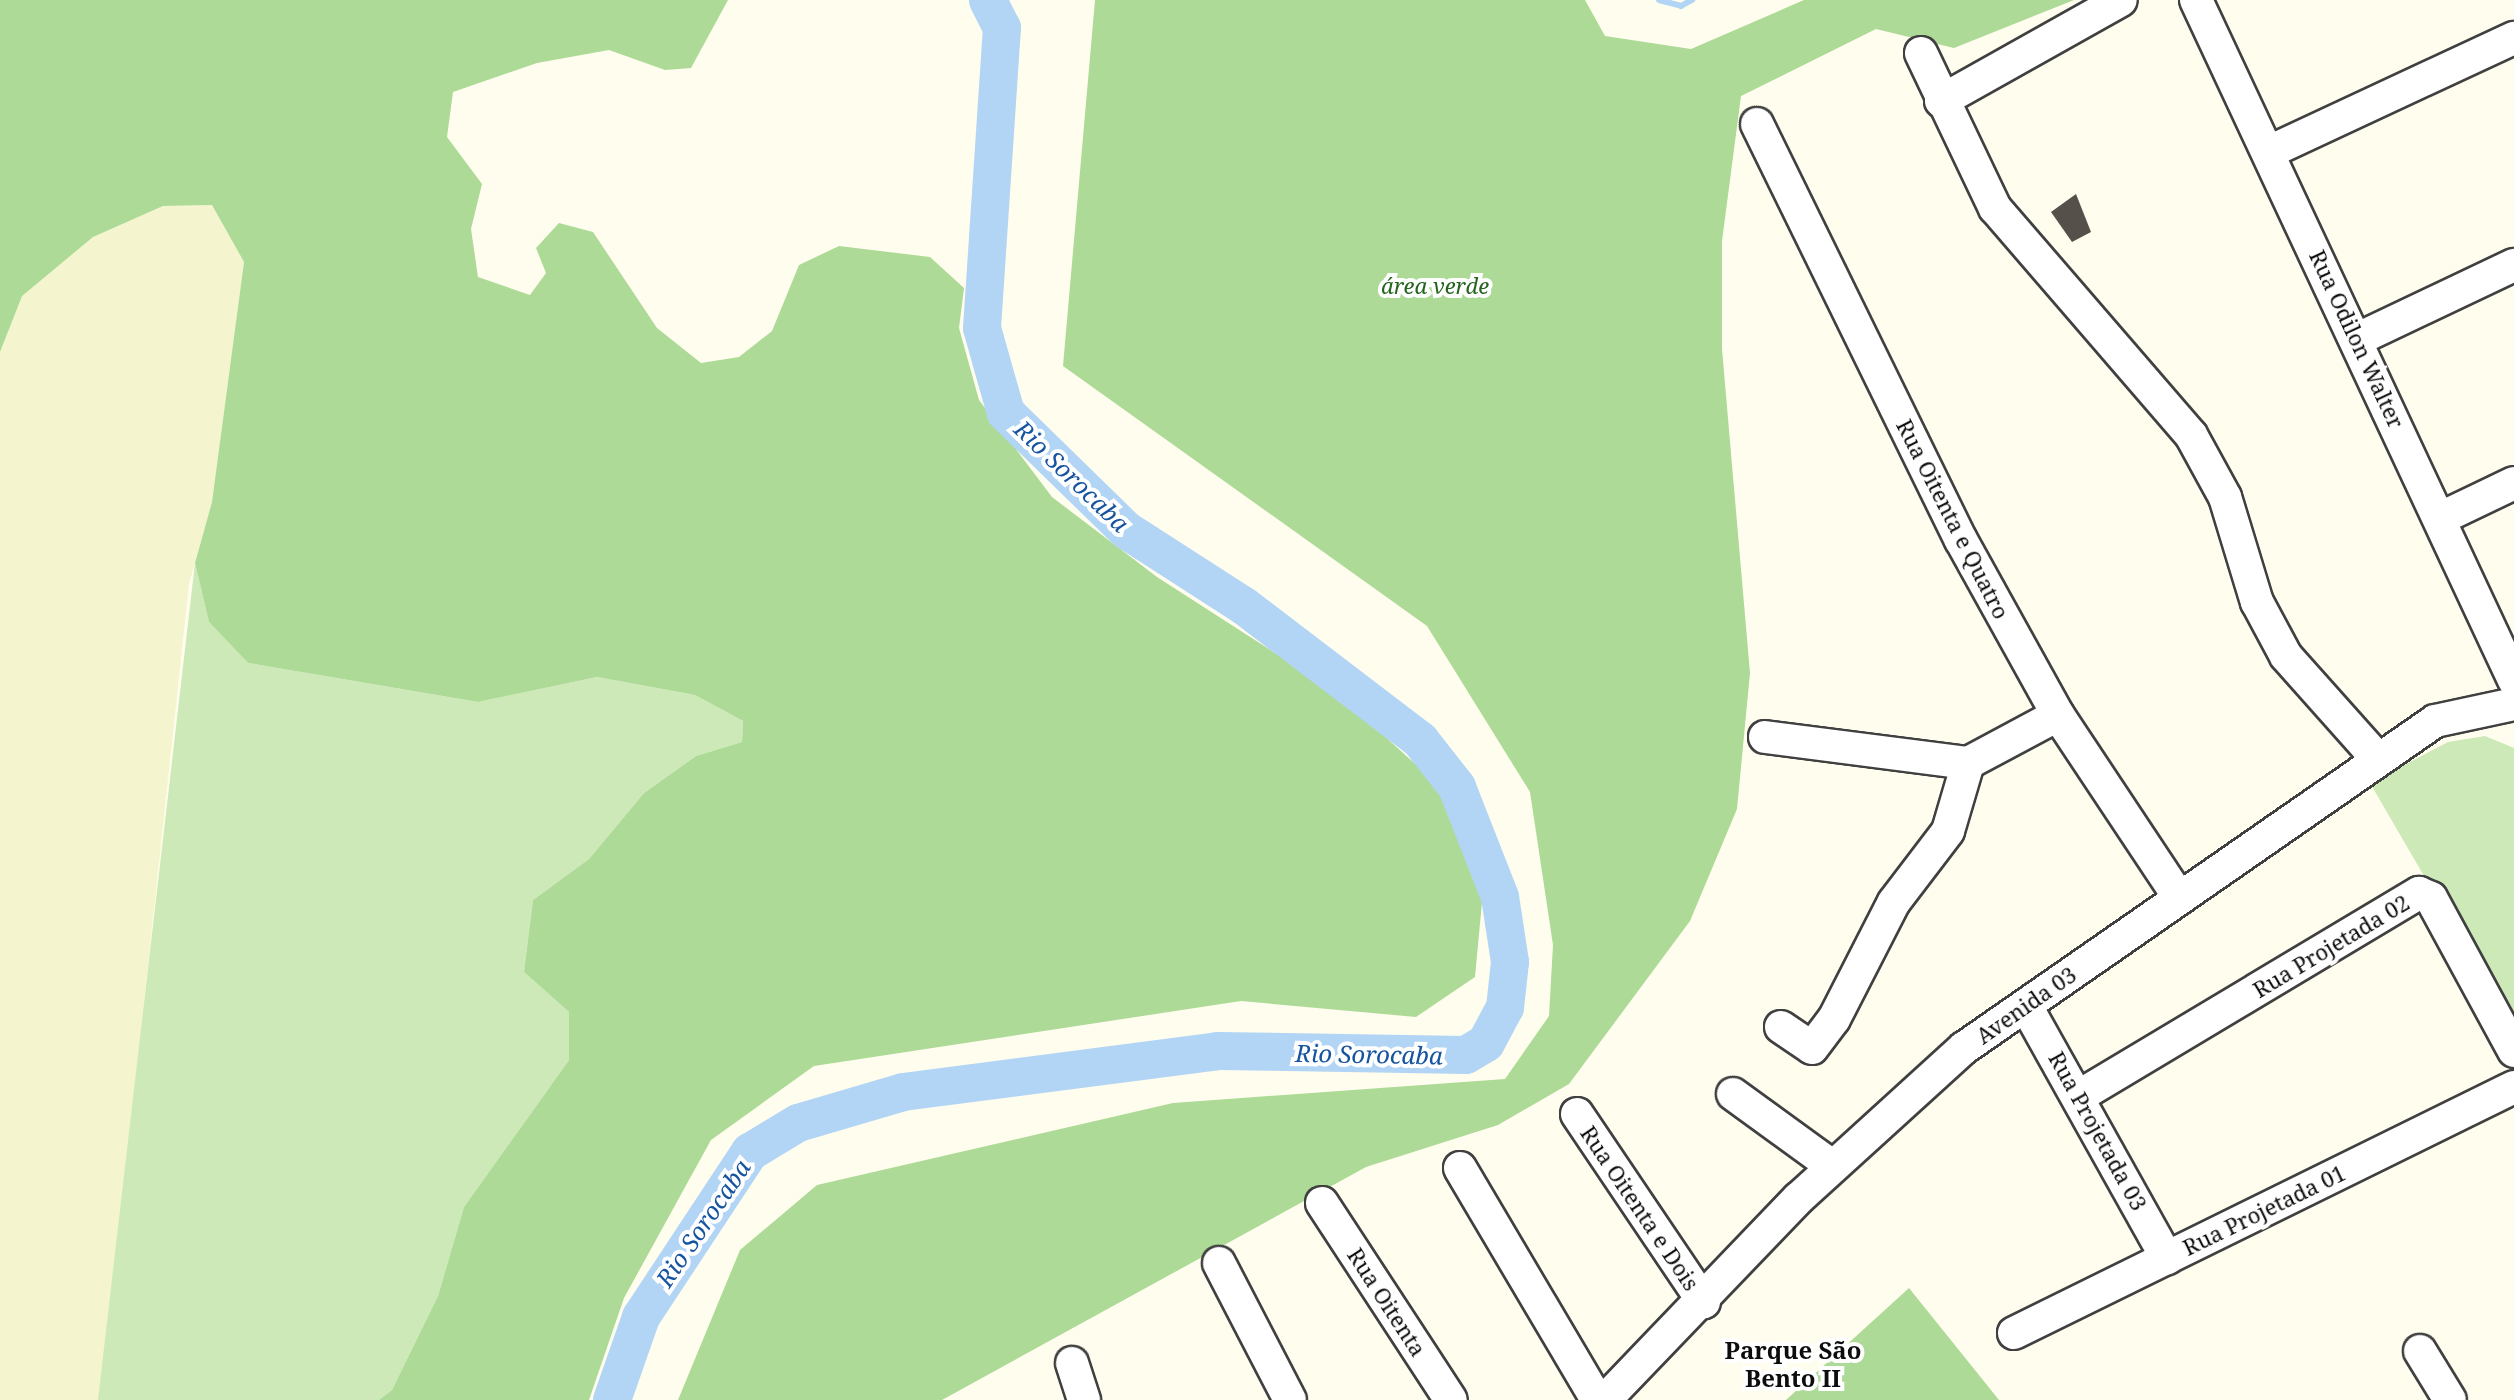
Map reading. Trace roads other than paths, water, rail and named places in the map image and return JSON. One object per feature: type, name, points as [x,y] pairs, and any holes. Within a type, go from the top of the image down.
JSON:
[{"type":"street","points":[[1941,101],[2121,0]]},
{"type":"street","name":"Rua Odilon Walter","points":[[2196,0],[2358,339],[2508,666]]},
{"type":"street","points":[[2269,152],[2514,38]]},
{"type":"street","points":[[1921,53],[1941,101],[1995,208],[2075,310],[2151,382],[2191,435],[2225,497],[2257,602],[2286,656],[2377,758]]},
{"type":"street","name":"Rua Oitenta e Quatro","points":[[1757,124],[1961,540],[2058,715],[2179,897]]},
{"type":"street","points":[[2358,339],[2514,265]]},
{"type":"street","points":[[2441,518],[2514,483]]},
{"type":"street","points":[[2481,710],[2497,690],[2508,666]]},
{"type":"street","name":"Avenida 03","points":[[1605,1400],[1704,1302],[1832,1166],[1964,1048],[2377,758],[2435,721],[2514,704]]},
{"type":"street","points":[[1765,737],[1968,763],[2058,715]]},
{"type":"street","points":[[1781,1027],[1812,1048],[1834,1019],[1894,902],[1948,831],[1968,763]]},
{"type":"street","name":"Rua Projetada 02","points":[[2081,1095],[2419,893],[2431,898],[2514,1051]]},
{"type":"street","name":"Rua Projetada 03","points":[[2026,1006],[2081,1095],[2167,1258]]},
{"type":"street","name":"Rua Projetada 01","points":[[2014,1333],[2514,1087]]},
{"type":"street","points":[[1733,1094],[1832,1166]]},
{"type":"street","name":"Rua Oitenta e Dois","points":[[1577,1114],[1704,1302]]},
{"type":"street","points":[[1460,1168],[1597,1400]]},
{"type":"street","name":"Rua Oitenta","points":[[1322,1203],[1451,1400]]},
{"type":"street","points":[[1219,1263],[1290,1400]]},
{"type":"street","points":[[2420,1351],[2450,1400]]},
{"type":"street","points":[[1072,1363],[1084,1400]]},
{"type":"waterway","name":"Rio Sorocaba","points":[[612,1400],[641,1317],[750,1152],[798,1123],[903,1092],[1218,1051],[1466,1055],[1486,1043],[1505,1008],[1510,962],[1500,897],[1457,787],[1420,740],[1244,606],[1126,530],[1006,413],[982,328],[1002,28],[988,0]]},
{"type":"waterway","points":[[1659,0],[1681,6],[1692,0]]},
{"type":"district","name":"Parque São Bento II","points":[[1793,1364]]},
{"type":"park label","name":"área verde","points":[[1435,286]]}]
